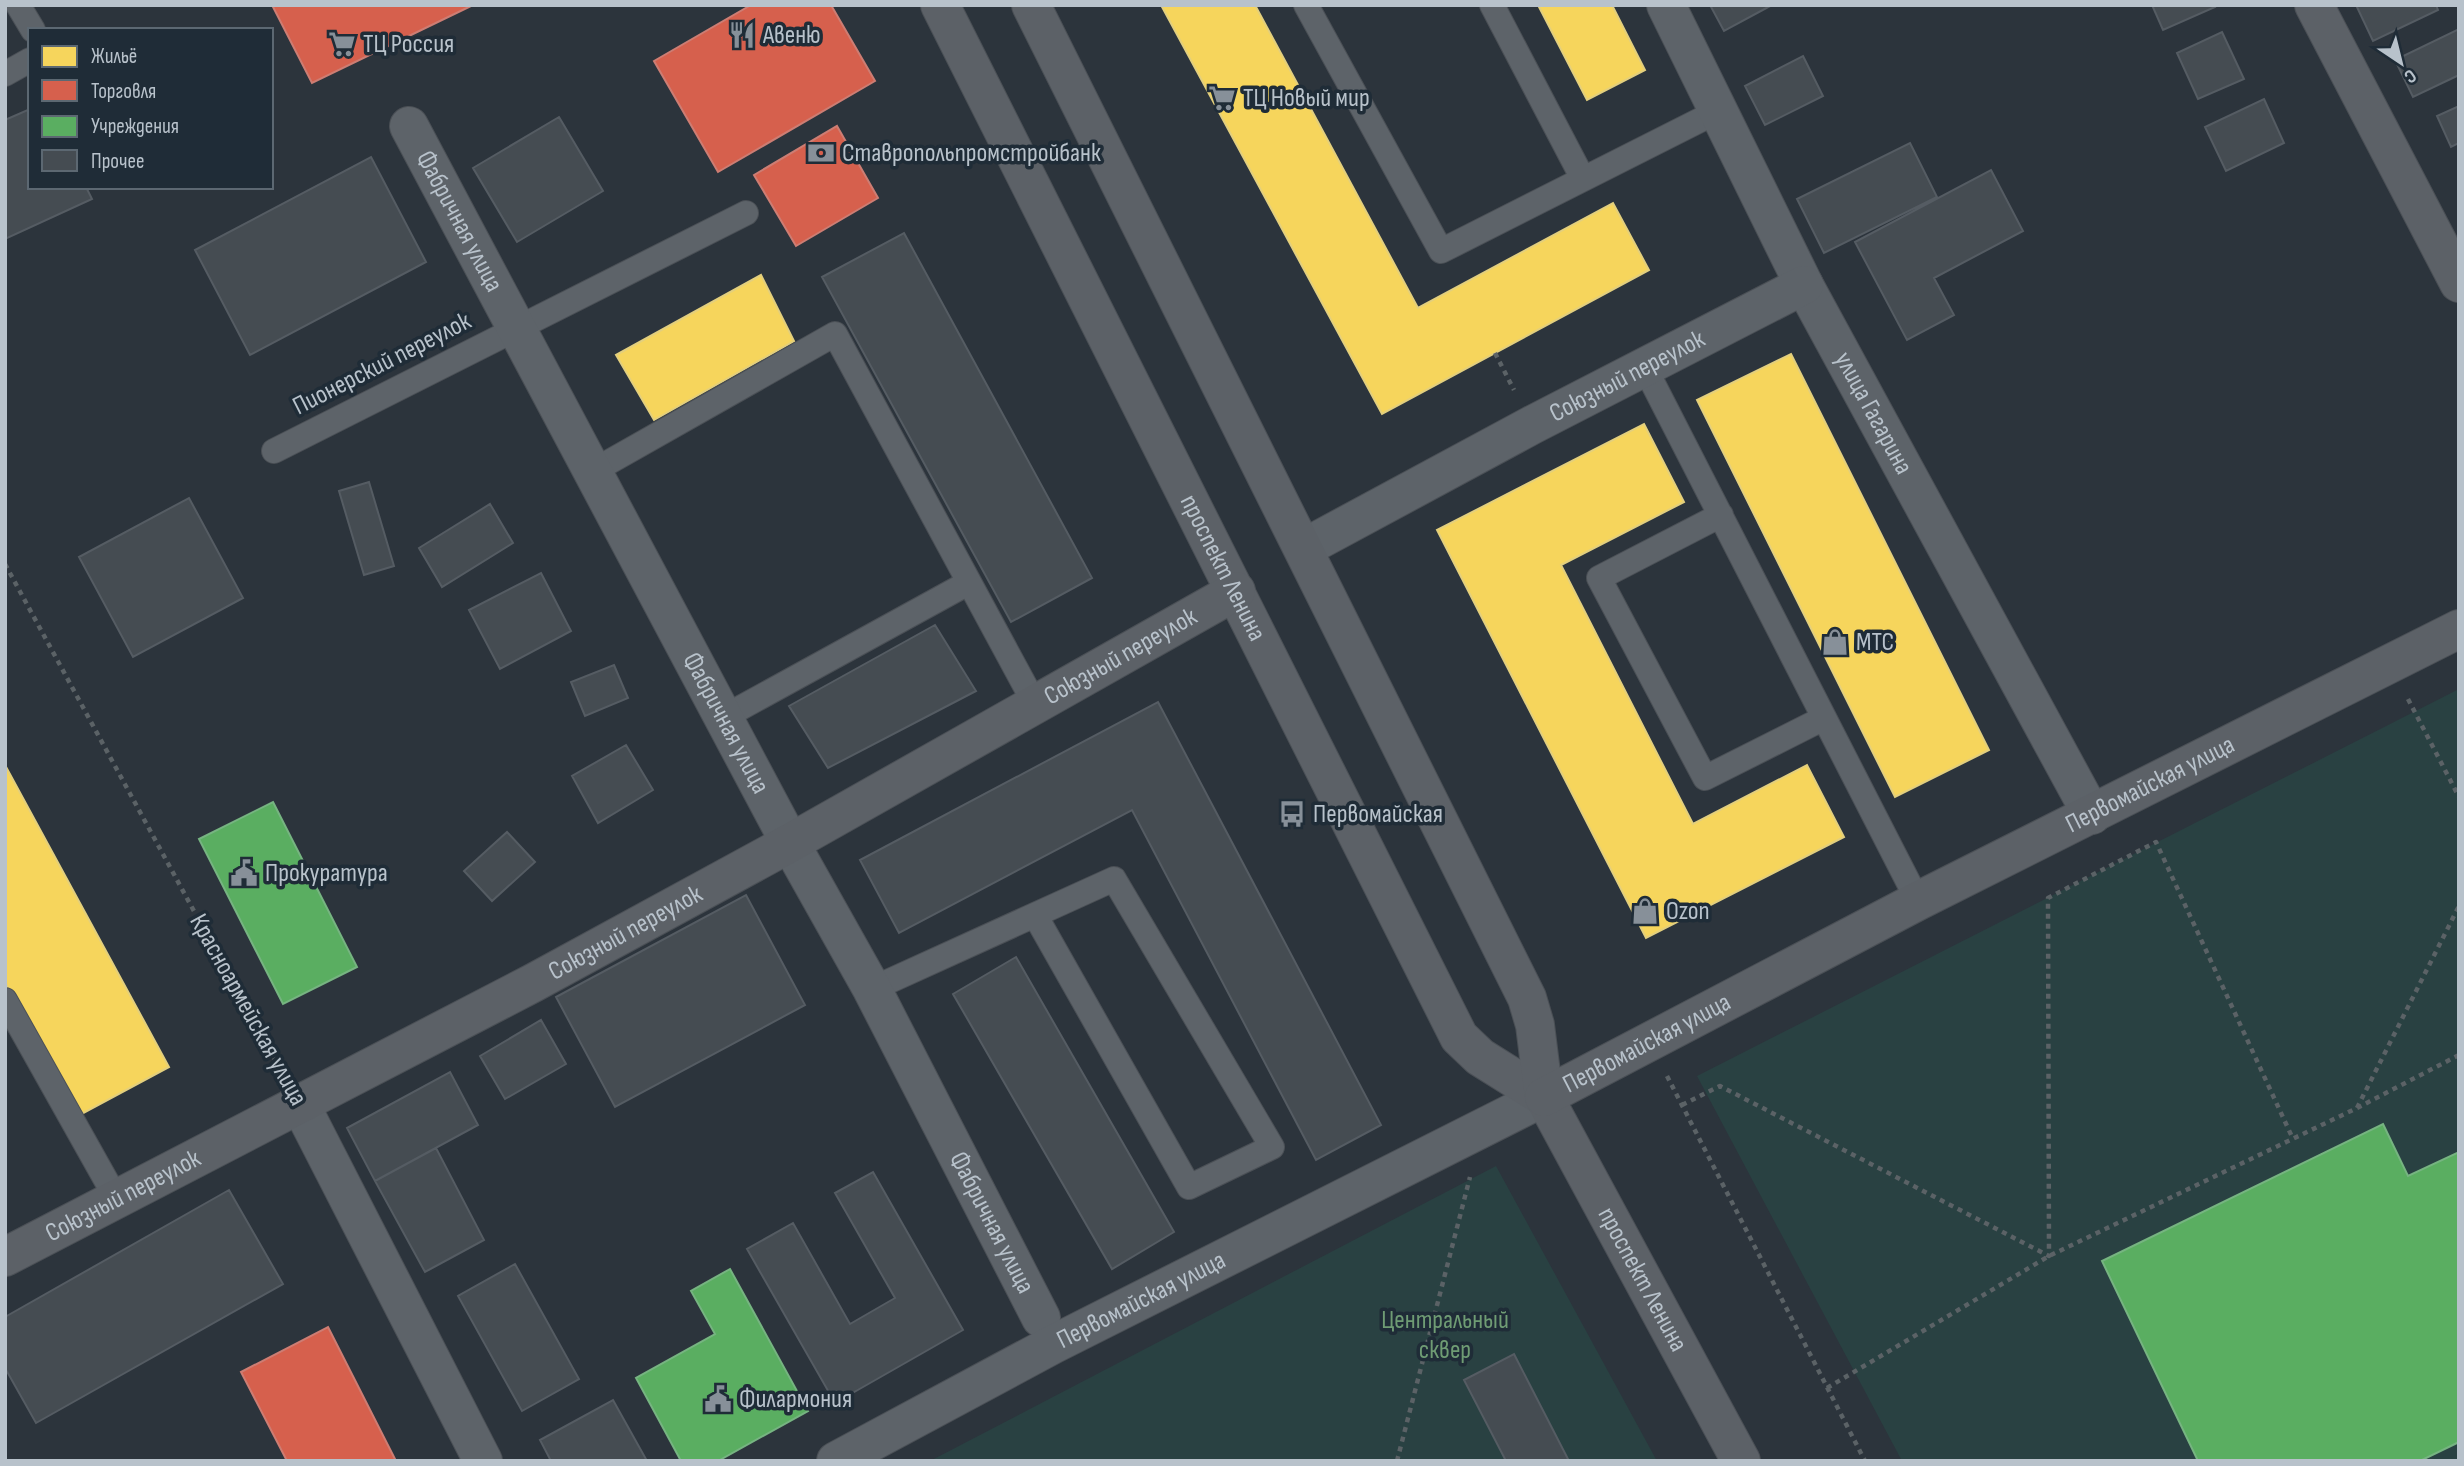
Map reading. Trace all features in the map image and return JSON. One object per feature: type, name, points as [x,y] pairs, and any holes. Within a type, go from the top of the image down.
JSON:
[{"type":"main road","name":"проспект Ленина","points":[[940,5],[1459,1037],[1480,1057],[1544,1097]]},
{"type":"main road","name":"проспект Ленина","points":[[1031,5],[1527,998],[1535,1025],[1544,1097],[1741,1461]]},
{"type":"main road","points":[[2314,5],[2459,283]]},
{"type":"main road","name":"Союзный переулок","points":[[5,1257],[300,1104],[790,843],[1236,591]]},
{"type":"main road","name":"Первомайская улица","points":[[1544,1097],[1648,1040],[1918,901],[2459,629]]},
{"type":"street","name":"улица Гагарина","points":[[1666,5],[1804,285],[2092,815]]},
{"type":"street","name":"Фабричная улица","points":[[409,126],[595,470],[790,843],[872,989],[1041,1318]]},
{"type":"street","name":"Союзный переулок","points":[[1304,548],[1644,366],[1804,285]]},
{"type":"street","name":"Первомайская улица","points":[[836,1461],[1054,1344],[1544,1097]]},
{"type":"street","name":"Красноармейская улица","points":[[300,1104],[483,1461]]},
{"type":"lane","points":[[19,5],[32,28]]},
{"type":"lane","points":[[1306,5],[1441,251],[1582,177],[1720,110]]},
{"type":"lane","points":[[1492,5],[1582,177]]},
{"type":"lane","points":[[5,74],[28,61]]},
{"type":"lane","name":"Пионерский переулок","points":[[274,452],[746,213]]},
{"type":"lane","points":[[595,470],[835,334],[1036,706]]},
{"type":"lane","points":[[1644,366],[1918,901]]},
{"type":"lane","points":[[1721,515],[1599,578],[1705,778],[1824,718]]},
{"type":"lane","points":[[724,717],[968,583]]},
{"type":"lane","points":[[872,989],[1114,879],[1272,1147],[1189,1187],[1035,915]]},
{"type":"lane","points":[[5,1000],[116,1198]]},
{"type":"path","name":"Красноармейская улица","points":[[5,564],[300,1104]]},
{"type":"path","points":[[2389,664],[2459,797]]},
{"type":"path","points":[[2049,1256],[2048,898],[2156,842],[2293,1139]]},
{"type":"path","points":[[2357,1108],[2459,906]]},
{"type":"path","points":[[1648,1040],[1866,1461]]},
{"type":"path","points":[[1827,1388],[2049,1256],[2357,1108],[2459,1055]]},
{"type":"path","points":[[1682,1105],[1720,1086],[2049,1256]]},
{"type":"path","points":[[1397,1461],[1482,1129]]},
{"type":"green space","points":[[2459,689],[2459,1461],[1902,1461],[1697,1076]]},
{"type":"green space","name":"Центральный сквер","points":[[1496,1166],[1657,1461],[930,1461]]},
{"type":"building: Жильё","points":[[1161,5],[1255,5],[1418,308],[1613,203],[1649,270],[1382,414]]},
{"type":"building: Жильё","points":[[1538,5],[1612,5],[1645,70],[1587,100]]},
{"type":"building: Жильё","points":[[761,275],[794,341],[654,420],[616,355]]},
{"type":"building: Жильё","points":[[1791,354],[1989,750],[1895,797],[1697,400]]},
{"type":"building: Жильё","points":[[1644,424],[1684,502],[1561,565],[1693,824],[1807,765],[1844,837],[1646,938],[1437,530]]},
{"type":"building: Жильё","points":[[5,765],[169,1067],[78,1116],[5,982]]},
{"type":"building: Торговля","name":"ТЦ Россия","points":[[272,5],[473,5],[312,83]]},
{"type":"building: Торговля","points":[[751,5],[831,5],[875,81],[718,172],[654,61]]},
{"type":"building: Торговля","points":[[837,126],[878,198],[796,246],[754,175]]},
{"type":"building: Торговля","points":[[328,1327],[396,1461],[287,1461],[241,1372]]},
{"type":"building: Учреждения","points":[[273,802],[357,967],[283,1004],[199,839]]},
{"type":"building: Учреждения","points":[[2383,1124],[2408,1176],[2459,1152],[2459,1442],[2420,1461],[2198,1461],[2102,1261]]},
{"type":"building: Учреждения","points":[[730,1269],[808,1411],[718,1461],[681,1461],[636,1378],[715,1334],[691,1291]]},
{"type":"building: Прочее","points":[[1710,5],[1772,5],[1724,31]]},
{"type":"building: Прочее","points":[[2152,5],[2214,5],[2215,7],[2163,30]]},
{"type":"building: Прочее","points":[[2356,5],[2436,5],[2438,10],[2373,41]]},
{"type":"building: Прочее","points":[[2459,29],[2459,75],[2413,97],[2395,60]]},
{"type":"building: Прочее","points":[[2222,32],[2244,79],[2198,99],[2177,53]]},
{"type":"building: Прочее","points":[[1803,56],[1823,96],[1765,125],[1745,86]]},
{"type":"building: Прочее","points":[[2264,99],[2284,143],[2226,171],[2205,127]]},
{"type":"building: Прочее","points":[[2459,106],[2459,143],[2451,147],[2437,116]]},
{"type":"building: Прочее","points":[[28,110],[28,189],[87,189],[92,199],[5,239],[5,120]]},
{"type":"building: Прочее","points":[[559,117],[603,191],[517,242],[473,168]]},
{"type":"building: Прочее","points":[[1910,143],[1937,197],[1824,253],[1797,199]]},
{"type":"building: Прочее","points":[[371,157],[426,262],[250,355],[195,250]]},
{"type":"building: Прочее","points":[[1991,170],[2023,231],[1934,278],[1954,315],[1907,340],[1855,242]]},
{"type":"building: Прочее","points":[[904,233],[1092,578],[1011,622],[822,277]]},
{"type":"building: Прочее","points":[[369,482],[394,566],[364,575],[339,491]]},
{"type":"building: Прочее","points":[[189,498],[243,598],[133,657],[79,557]]},
{"type":"building: Прочее","points":[[490,504],[513,543],[442,587],[419,548]]},
{"type":"building: Прочее","points":[[541,573],[571,631],[500,669],[469,610]]},
{"type":"building: Прочее","points":[[935,625],[976,691],[828,768],[789,706]]},
{"type":"building: Прочее","points":[[614,665],[628,698],[585,716],[571,682]]},
{"type":"building: Прочее","points":[[1158,702],[1381,1125],[1316,1160],[1132,810],[899,933],[860,860]]},
{"type":"building: Прочее","points":[[626,745],[653,790],[598,823],[572,776]]},
{"type":"building: Прочее","points":[[507,832],[535,862],[492,901],[464,871]]},
{"type":"building: Прочее","points":[[746,895],[805,1005],[615,1107],[556,997]]},
{"type":"building: Прочее","points":[[1016,957],[1174,1232],[1112,1269],[953,994]]},
{"type":"building: Прочее","points":[[541,1020],[566,1064],[505,1099],[480,1056]]},
{"type":"building: Прочее","points":[[450,1072],[478,1125],[375,1181],[347,1128]]},
{"type":"building: Прочее","points":[[436,1148],[484,1240],[425,1272],[375,1181]]},
{"type":"building: Прочее","points":[[873,1172],[963,1330],[835,1403],[747,1249],[793,1223],[850,1324],[895,1298],[835,1193]]},
{"type":"building: Прочее","points":[[229,1190],[283,1284],[36,1423],[5,1368],[5,1317]]},
{"type":"building: Прочее","points":[[515,1264],[579,1379],[522,1411],[458,1296]]},
{"type":"building: Прочее","points":[[1514,1354],[1569,1461],[1506,1461],[1464,1380]]},
{"type":"building: Прочее","points":[[613,1400],[647,1461],[551,1461],[540,1440]]},
{"type":"place","name":"Авеню","points":[[742,35]]},
{"type":"place","name":"ТЦ Россия","points":[[342,44]]},
{"type":"place","name":"ТЦ Новый мир","points":[[1222,98]]},
{"type":"place","name":"Ставропольпромстройбанк","points":[[821,153]]},
{"type":"place","name":"МТС","points":[[1835,642]]},
{"type":"place","name":"Первомайская","points":[[1292,814]]},
{"type":"place","name":"Прокуратура","points":[[244,873]]},
{"type":"place","name":"Ozon","points":[[1645,911]]},
{"type":"place","name":"Филармония","points":[[718,1399]]}]
